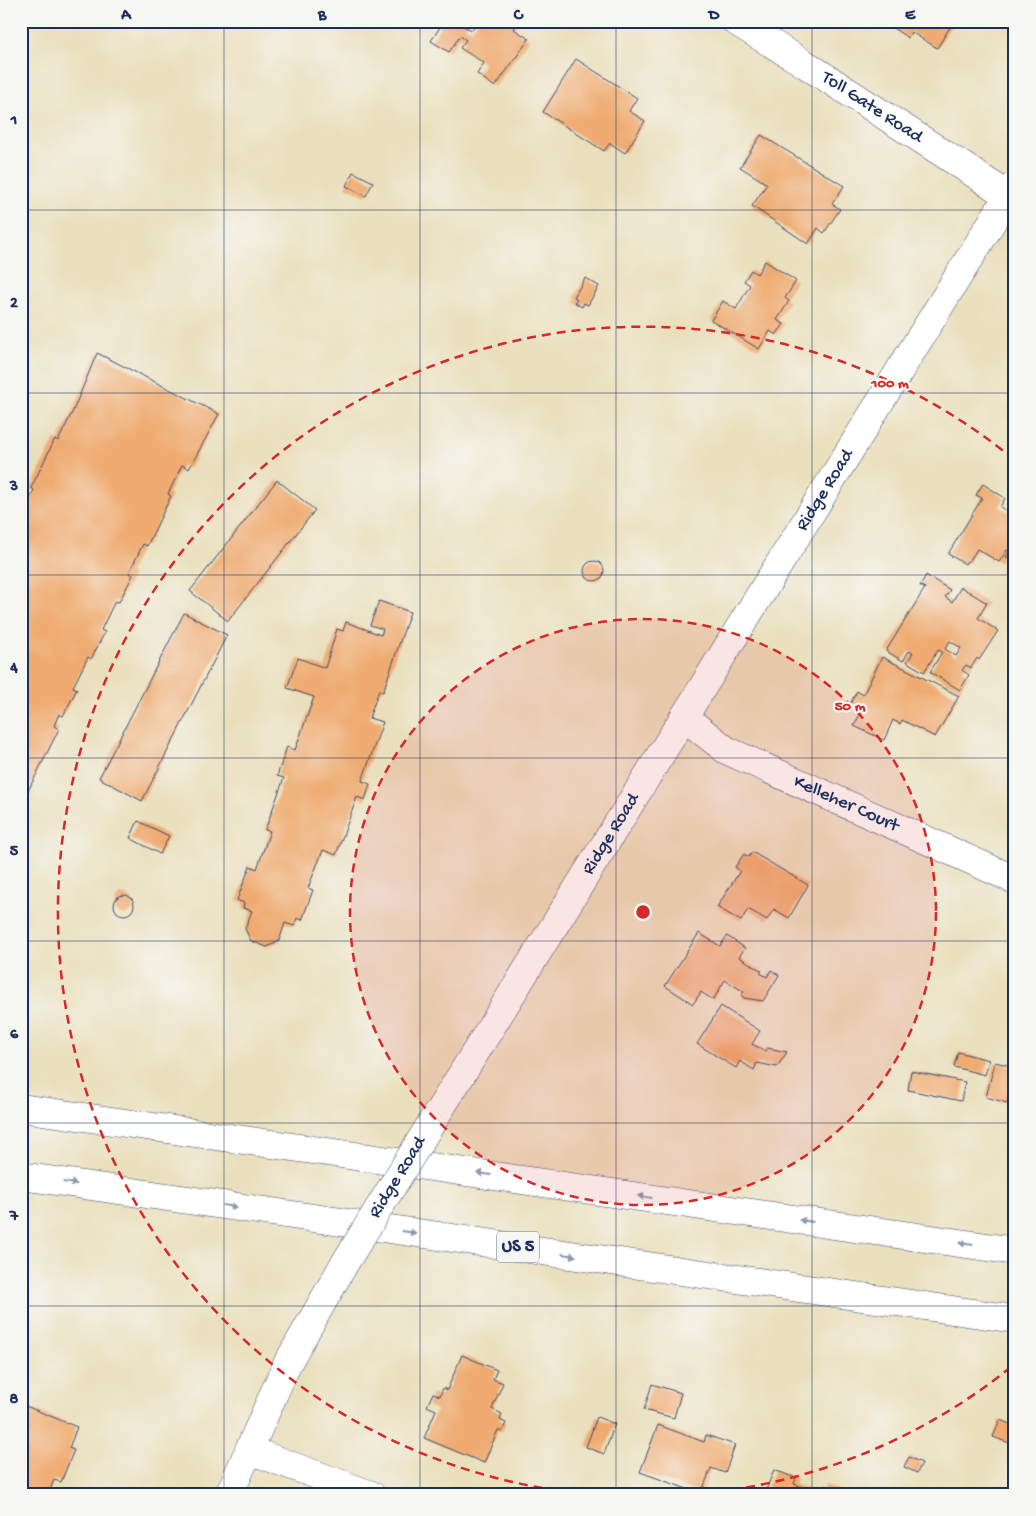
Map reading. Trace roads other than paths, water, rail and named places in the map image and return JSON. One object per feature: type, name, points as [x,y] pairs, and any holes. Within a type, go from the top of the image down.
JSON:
[{"type":"main road","name":"Toll Gate Road","points":[[735,21],[1013,193]]},
{"type":"main road","name":"Ridge Road","points":[[229,1495],[290,1357],[343,1266],[1013,193]]},
{"type":"main road","name":"Kelleher Court","points":[[684,718],[726,750],[1015,880]]},
{"type":"main road","points":[[21,1108],[1015,1251]]},
{"type":"main road","name":"US 5","points":[[21,1176],[1015,1319]]},
{"type":"main road","points":[[249,1450],[372,1495]]}]
